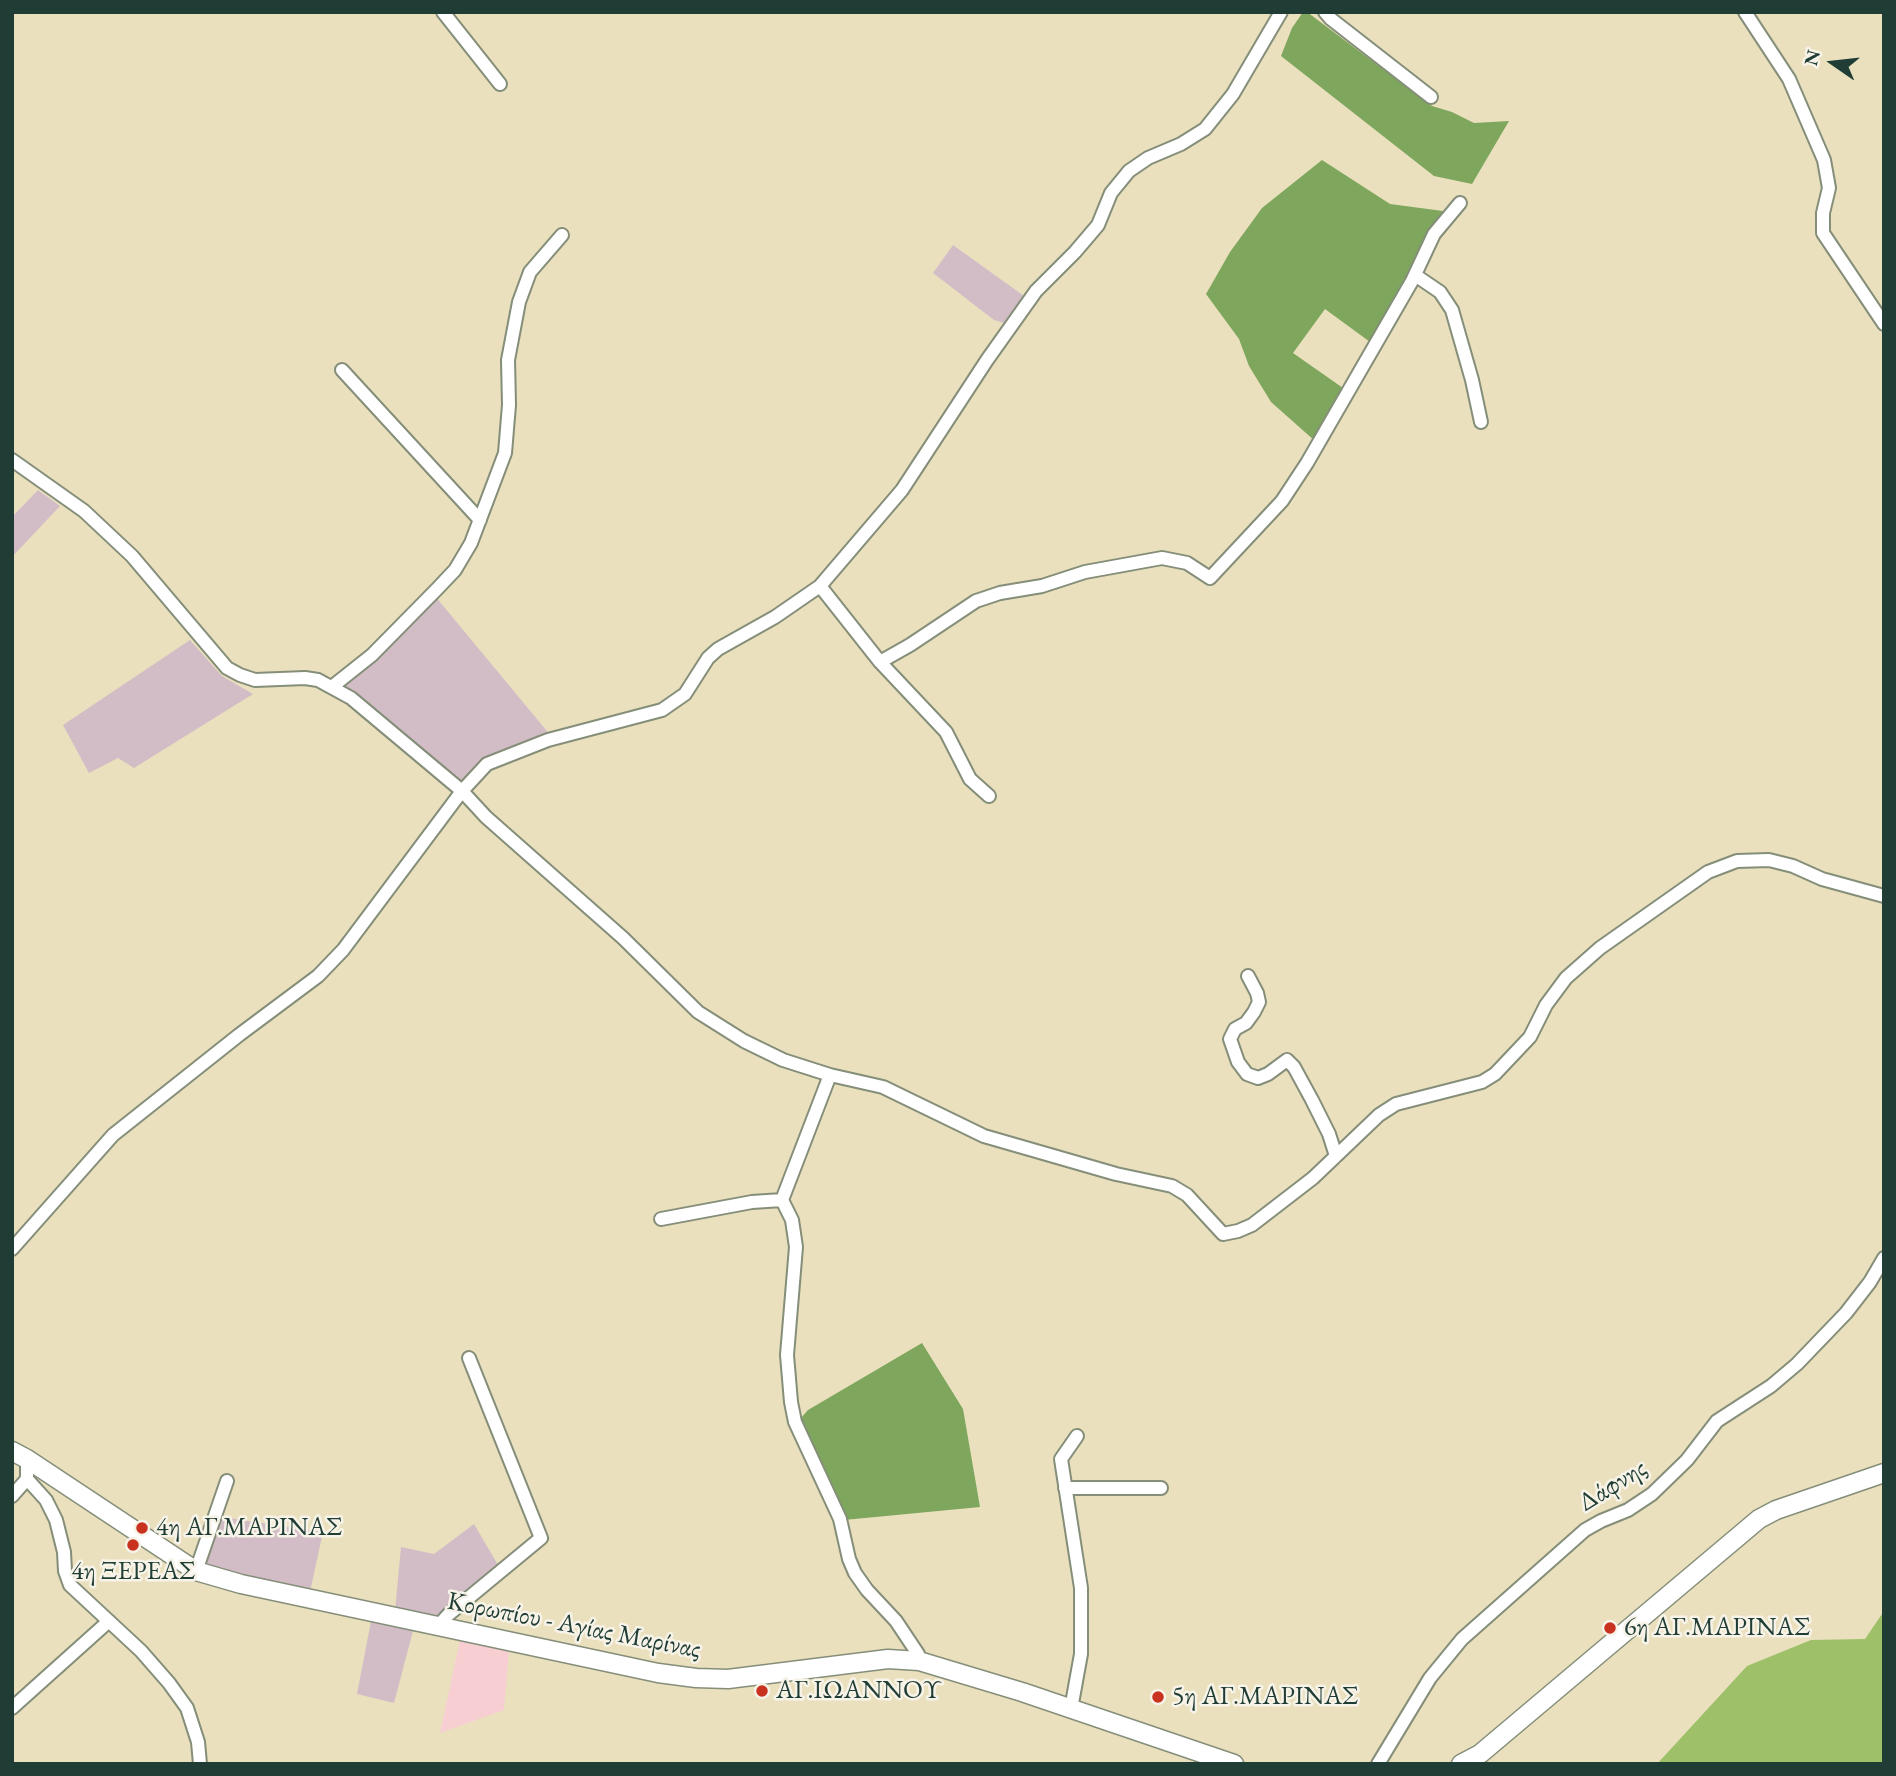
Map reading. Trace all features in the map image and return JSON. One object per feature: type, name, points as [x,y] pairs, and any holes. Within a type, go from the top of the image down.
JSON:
[{"type":"main road","name":"Κορωπίου - Αγίας Μαρίνας","points":[[20,1455],[196,1571],[241,1584],[658,1673],[696,1678],[728,1679],[888,1659],[919,1661],[1234,1764]]},
{"type":"main road","points":[[1461,1764],[1480,1754],[1759,1519],[1776,1510],[1884,1473]]},
{"type":"street","points":[[443,12],[500,84]]},
{"type":"street","points":[[12,1249],[113,1135],[318,976],[343,950],[462,792],[487,764],[548,740],[662,710],[685,694],[708,658],[718,649],[775,617],[820,586],[902,489],[1036,291],[1098,225],[1111,193],[1129,170],[1205,129],[1233,94],[1281,12]]},
{"type":"street","points":[[1325,12],[1431,97]]},
{"type":"street","points":[[1745,12],[1789,79],[1824,160],[1829,188],[1823,212],[1823,233],[1884,324]]},
{"type":"street","points":[[880,662],[976,601],[1000,593],[1042,586],[1085,572],[1162,558],[1187,563],[1210,578],[1282,501],[1307,463],[1415,275],[1434,234],[1460,203]]},
{"type":"street","points":[[333,686],[372,655],[455,570],[471,543],[505,453],[509,405],[508,360],[519,302],[530,272],[562,235]]},
{"type":"street","points":[[1415,275],[1440,292],[1451,310],[1472,380],[1481,422]]},
{"type":"street","points":[[342,370],[480,520]]},
{"type":"street","points":[[12,460],[84,511],[132,556],[228,668],[240,676],[255,680],[318,680],[351,698],[462,792],[486,817],[623,938],[698,1012],[744,1041],[783,1060],[830,1075],[883,1087],[984,1136],[1116,1174],[1172,1186],[1187,1195],[1223,1234],[1252,1225],[1313,1178],[1379,1115],[1396,1104],[1482,1082],[1495,1074],[1530,1037],[1546,1006],[1566,978],[1600,948],[1708,872],[1737,861],[1769,860],[1793,866],[1822,880],[1884,896]]},
{"type":"street","points":[[820,586],[880,662],[946,732],[970,779],[989,796]]},
{"type":"street","points":[[1248,976],[1258,993],[1259,1002],[1246,1023],[1235,1029],[1230,1040],[1238,1062],[1247,1074],[1258,1078],[1287,1060],[1294,1066],[1329,1134],[1336,1156]]},
{"type":"street","points":[[830,1075],[782,1200],[792,1220],[796,1247],[787,1355],[791,1402],[795,1422],[840,1519],[855,1573],[867,1590],[897,1621],[918,1654],[919,1661]]},
{"type":"street","points":[[661,1219],[752,1202],[782,1200]]},
{"type":"street","name":"Δάφνης","points":[[1378,1764],[1430,1678],[1462,1639],[1586,1530],[1628,1510],[1652,1494],[1687,1460],[1717,1421],[1771,1386],[1797,1364],[1846,1313],[1870,1282],[1884,1258]]},
{"type":"street","points":[[437,1627],[541,1538],[469,1358]]},
{"type":"street","points":[[1071,1709],[1081,1654],[1081,1588],[1061,1459],[1077,1436]]},
{"type":"street","points":[[20,1455],[27,1479],[46,1500],[56,1520],[70,1585],[141,1651],[169,1683],[187,1708],[198,1742],[200,1764]]},
{"type":"street","points":[[12,1496],[27,1479]]},
{"type":"street","points":[[196,1571],[228,1481]]},
{"type":"street","points":[[1065,1488],[1161,1488]]},
{"type":"street","points":[[12,1708],[109,1621]]},
{"type":"shaded area","points":[[953,245],[1024,296],[1004,323],[994,320],[933,273]]},
{"type":"shaded area","points":[[38,490],[60,506],[12,557],[12,517]]},
{"type":"shaded area","points":[[435,596],[551,736],[462,785],[339,688]]},
{"type":"shaded area","points":[[190,640],[222,676],[253,694],[134,768],[118,758],[89,773],[63,725]]},
{"type":"shaded area","points":[[215,1516],[323,1532],[310,1592],[247,1578],[201,1563]]},
{"type":"shaded area","points":[[474,1524],[498,1565],[436,1620],[395,1611],[401,1547],[434,1554]]},
{"type":"shaded area","points":[[371,1621],[413,1631],[394,1703],[357,1694]]},
{"type":"shaded area","points":[[460,1640],[509,1651],[504,1710],[440,1733]]},
{"type":"green space","points":[[1303,12],[1307,12],[1432,106],[1474,123],[1509,121],[1472,184],[1434,176],[1281,56],[1292,28]]},
{"type":"green space","points":[[1322,160],[1390,204],[1443,211],[1428,233],[1410,274],[1370,342],[1325,309],[1293,353],[1343,388],[1315,441],[1271,402],[1249,366],[1239,339],[1206,294],[1230,252],[1262,208]]},
{"type":"green space","points":[[922,1343],[963,1409],[980,1507],[844,1520],[839,1501],[801,1418],[808,1410]]},
{"type":"green space","points":[[1884,1611],[1884,1764],[1657,1764],[1747,1666],[1811,1640],[1865,1639]]},
{"type":"place","name":"4η ΑΓ.ΜΑΡΙΝΑΣ","points":[[142,1528]]},
{"type":"place","name":"4η ΞΕΡΕΑΣ","points":[[133,1545]]},
{"type":"place","name":"6η ΑΓ.ΜΑΡΙΝΑΣ","points":[[1610,1628]]},
{"type":"place","name":"ΑΓ.ΙΩΑΝΝΟΥ","points":[[762,1691]]},
{"type":"place","name":"5η ΑΓ.ΜΑΡΙΝΑΣ","points":[[1158,1697]]}]
